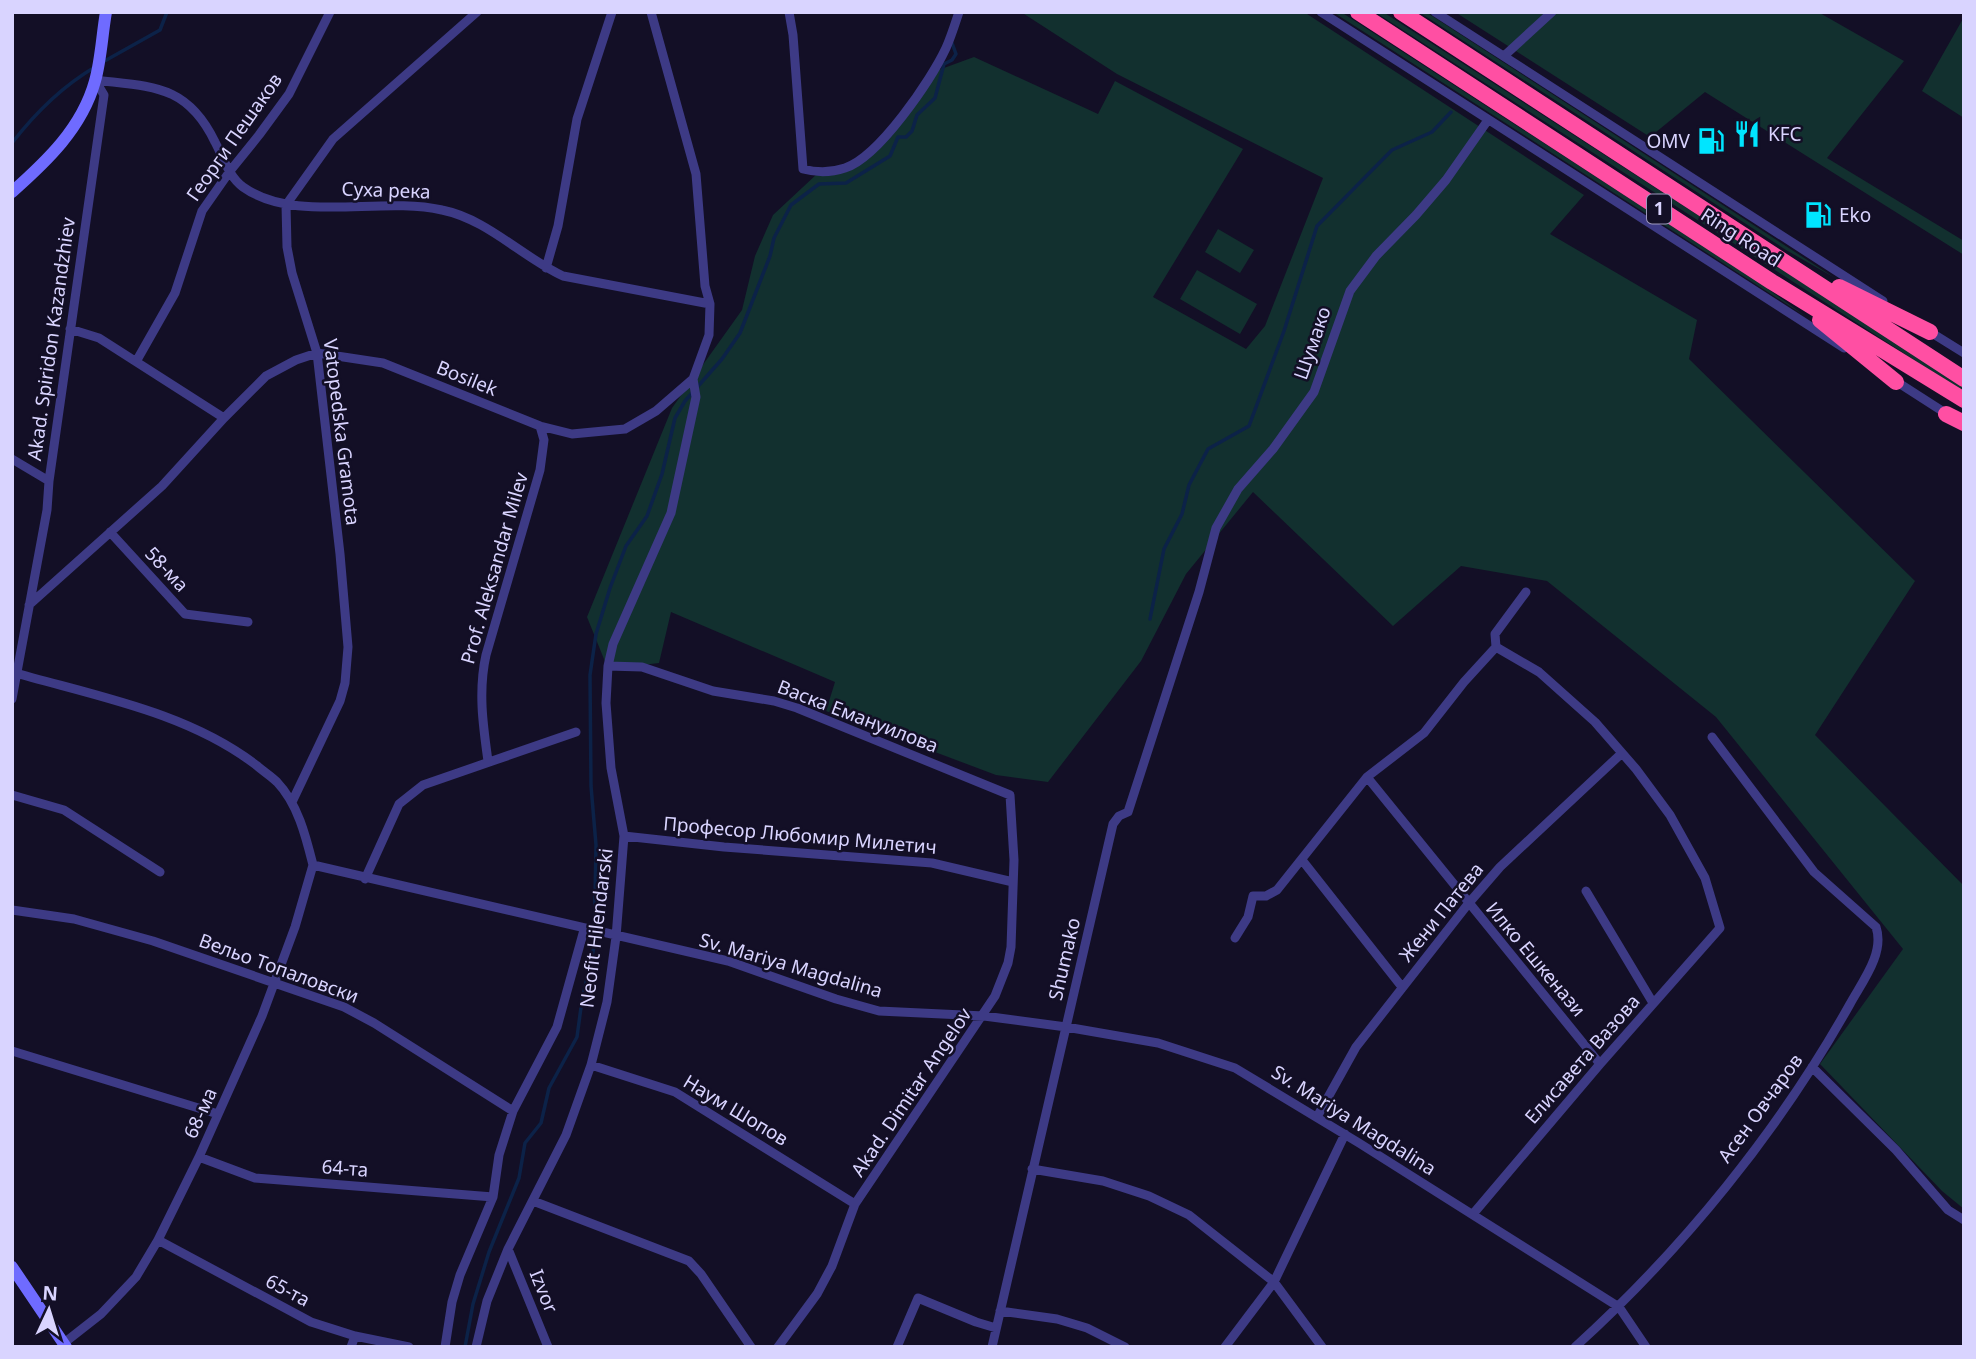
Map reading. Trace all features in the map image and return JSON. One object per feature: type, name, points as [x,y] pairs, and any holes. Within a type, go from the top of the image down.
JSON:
[{"type":"highway","name":"Ring Road","points":[[1358,12],[1772,282],[1964,400]]},
{"type":"highway","name":"Ring Road","points":[[1401,12],[1964,379]]},
{"type":"highway","points":[[1773,254],[1930,332]]},
{"type":"highway","points":[[1772,282],[1896,382]]},
{"type":"highway","points":[[1946,414],[1964,424]]},
{"type":"street","points":[[12,192],[60,145],[83,112],[95,80],[106,12]]},
{"type":"street","name":"Георги Пешаков","points":[[137,360],[175,293],[202,211],[289,94],[330,12]]},
{"type":"street","points":[[286,205],[332,139],[477,12]]},
{"type":"street","points":[[546,268],[558,226],[577,119],[612,12]]},
{"type":"street","name":"Bosilek","points":[[29,605],[162,486],[266,376],[296,359],[317,353],[383,363],[540,426],[572,434],[625,429],[656,411],[693,379],[709,335],[710,304],[705,286],[696,174],[651,12]]},
{"type":"street","points":[[789,12],[803,169],[818,173],[848,167],[879,144],[902,118],[946,48],[959,12]]},
{"type":"street","points":[[1321,12],[1946,414]]},
{"type":"street","points":[[1435,12],[1964,353]]},
{"type":"street","points":[[1504,56],[1552,12]]},
{"type":"street","name":"Суха река","points":[[95,80],[159,88],[189,103],[208,127],[230,171],[241,185],[264,199],[286,205],[409,205],[444,210],[478,224],[563,276],[710,304]]},
{"type":"street","name":"Akad. Spiridon Kazandzhiev","points":[[29,605],[47,510],[104,95],[95,80]]},
{"type":"street","name":"Shumako","points":[[992,1347],[1113,824],[1119,816],[1128,812],[1199,592],[1216,528],[1238,489],[1273,449],[1314,392],[1350,291],[1376,256],[1446,180],[1488,120]]},
{"type":"street","name":"Vatopedska Gramota","points":[[286,205],[287,247],[292,272],[317,353],[348,647],[345,683],[340,701],[292,803]]},
{"type":"street","points":[[70,329],[99,338],[224,418]]},
{"type":"street","name":"Neofit Hilendarski","points":[[476,1347],[487,1301],[508,1249],[566,1135],[591,1065],[607,1002],[616,937],[624,836],[611,768],[606,703],[608,666],[613,643],[671,513],[696,397],[693,379]]},
{"type":"street","name":"Prof. Aleksandar Milev","points":[[488,761],[481,679],[540,470],[544,440],[540,426]]},
{"type":"street","points":[[12,458],[49,481]]},
{"type":"street","name":"58-ма","points":[[110,532],[185,614],[248,622]]},
{"type":"street","points":[[1235,938],[1248,917],[1253,897],[1266,896],[1277,890],[1367,778],[1424,733],[1496,647],[1495,634],[1526,592]]},
{"type":"street","points":[[12,699],[14,672],[29,605]]},
{"type":"street","points":[[1496,647],[1539,672],[1595,722],[1622,753]]},
{"type":"street","name":"Васка Емануилова","points":[[608,666],[642,667],[713,691],[774,701],[797,708],[1010,794]]},
{"type":"street","points":[[14,672],[162,715],[233,747],[277,781],[292,803],[307,840],[313,865]]},
{"type":"street","points":[[365,879],[399,804],[423,785],[576,732]]},
{"type":"street","name":"Асен Овчаров","points":[[1575,1347],[1619,1307],[1705,1212],[1788,1105],[1868,972],[1880,938],[1876,927],[1814,872],[1712,737]]},
{"type":"street","name":"Жени Патева","points":[[1317,1117],[1356,1047],[1468,904],[1500,867],[1622,753]]},
{"type":"street","name":"Елисавета Вазова","points":[[1473,1214],[1720,928],[1704,878],[1670,815],[1622,753]]},
{"type":"street","name":"Илко Ешкенази","points":[[1367,778],[1600,1064]]},
{"type":"street","points":[[12,794],[64,810],[160,872]]},
{"type":"street","name":"Akad. Dimitar Angelov","points":[[778,1347],[817,1294],[832,1266],[855,1204],[995,996],[1008,963],[1013,930],[1010,794]]},
{"type":"street","name":"Професор Любомир Милетич","points":[[624,836],[724,847],[932,863],[1013,882]]},
{"type":"street","points":[[1302,860],[1402,987]]},
{"type":"street","name":"Sv. Mariya Magdalina","points":[[313,865],[584,930],[728,961],[836,999],[879,1011],[984,1016],[1066,1027],[1158,1043],[1235,1068],[1619,1307]]},
{"type":"street","name":"68-ма","points":[[65,1345],[101,1314],[136,1277],[158,1240],[262,1017],[295,926],[313,865]]},
{"type":"street","points":[[1586,891],[1653,1003]]},
{"type":"street","name":"Вельо Топаловски","points":[[12,910],[74,919],[153,941],[344,1007],[513,1111]]},
{"type":"street","name":"Neofit Hilendarski","points":[[445,1347],[452,1302],[460,1275],[493,1196],[499,1155],[513,1111],[557,1027],[584,930]]},
{"type":"street","points":[[12,1051],[218,1114]]},
{"type":"street","name":"Наум Шопов","points":[[591,1065],[675,1092],[855,1204]]},
{"type":"street","points":[[1812,1067],[1896,1150],[1948,1210],[1964,1220]]},
{"type":"street","points":[[1225,1347],[1274,1282],[1345,1134]]},
{"type":"street","name":"64-та","points":[[199,1157],[255,1178],[493,1196]]},
{"type":"street","points":[[1032,1169],[1103,1181],[1149,1196],[1189,1215],[1274,1282],[1322,1347]]},
{"type":"street","points":[[533,1201],[689,1261],[701,1274],[751,1347]]},
{"type":"street","name":"65-та","points":[[158,1240],[311,1322],[355,1336],[410,1347]]},
{"type":"street","name":"Izvor","points":[[508,1249],[548,1347]]},
{"type":"street","points":[[12,1267],[65,1345]]},
{"type":"street","points":[[897,1347],[918,1298],[996,1328]]},
{"type":"street","points":[[1619,1307],[1646,1347]]},
{"type":"street","points":[[1000,1311],[1057,1319],[1087,1328],[1125,1347]]},
{"type":"street","points":[[351,1347],[355,1336]]},
{"type":"green space","points":[[1021,12],[1304,12],[1584,195],[1550,234],[1697,320],[1689,359],[1915,581],[1815,735],[1964,886],[1964,1209],[1942,1191],[1820,1064],[1903,949],[1716,717],[1547,581],[1461,566],[1393,626],[1253,492],[1186,574],[1141,661],[1048,782],[996,775],[826,711],[835,682],[671,612],[659,663],[608,669],[587,617],[672,408],[742,310],[755,256],[773,215],[818,173],[848,167],[879,143],[933,72],[974,57],[1098,114],[1115,81],[1243,149],[1153,297],[1246,349],[1265,326],[1323,178],[1117,74]]},
{"type":"green space","points":[[1333,12],[1341,12],[1757,281],[1805,316]]},
{"type":"green space","points":[[1375,12],[1383,12],[1964,387],[1964,392]]},
{"type":"green space","points":[[1419,12],[1426,12],[1835,278],[1786,250]]},
{"type":"green space","points":[[1455,12],[1818,12],[1904,61],[1827,158],[1964,241],[1964,255],[1705,92],[1650,137]]},
{"type":"green space","points":[[1964,17],[1964,118],[1922,91]]},
{"type":"green space","points":[[1218,229],[1254,250],[1240,273],[1205,252]]},
{"type":"green space","points":[[1197,270],[1257,304],[1240,334],[1180,299]]},
{"type":"waterway","points":[[101,63],[160,30],[167,12]]},
{"type":"waterway","points":[[465,1347],[473,1304],[489,1252],[519,1178],[525,1143],[541,1123],[549,1088],[577,1037],[594,947],[596,845],[591,786],[590,675],[596,634],[610,588],[626,546],[647,516],[662,474],[675,418],[685,401],[722,359],[740,333],[770,256],[774,238],[791,205],[819,184],[846,183],[890,156],[898,137],[906,137],[912,131],[917,115],[935,98],[944,64],[956,54],[952,43]]},
{"type":"waterway","points":[[12,143],[50,101],[95,67]]},
{"type":"waterway","points":[[1150,619],[1164,549],[1182,514],[1189,485],[1208,449],[1249,426],[1284,331],[1317,226],[1392,150],[1432,132],[1451,112]]},
{"type":"place","name":"KFC","points":[[1747,134]]},
{"type":"place","name":"OMV","points":[[1711,141]]},
{"type":"place","name":"Eko","points":[[1818,215]]}]
